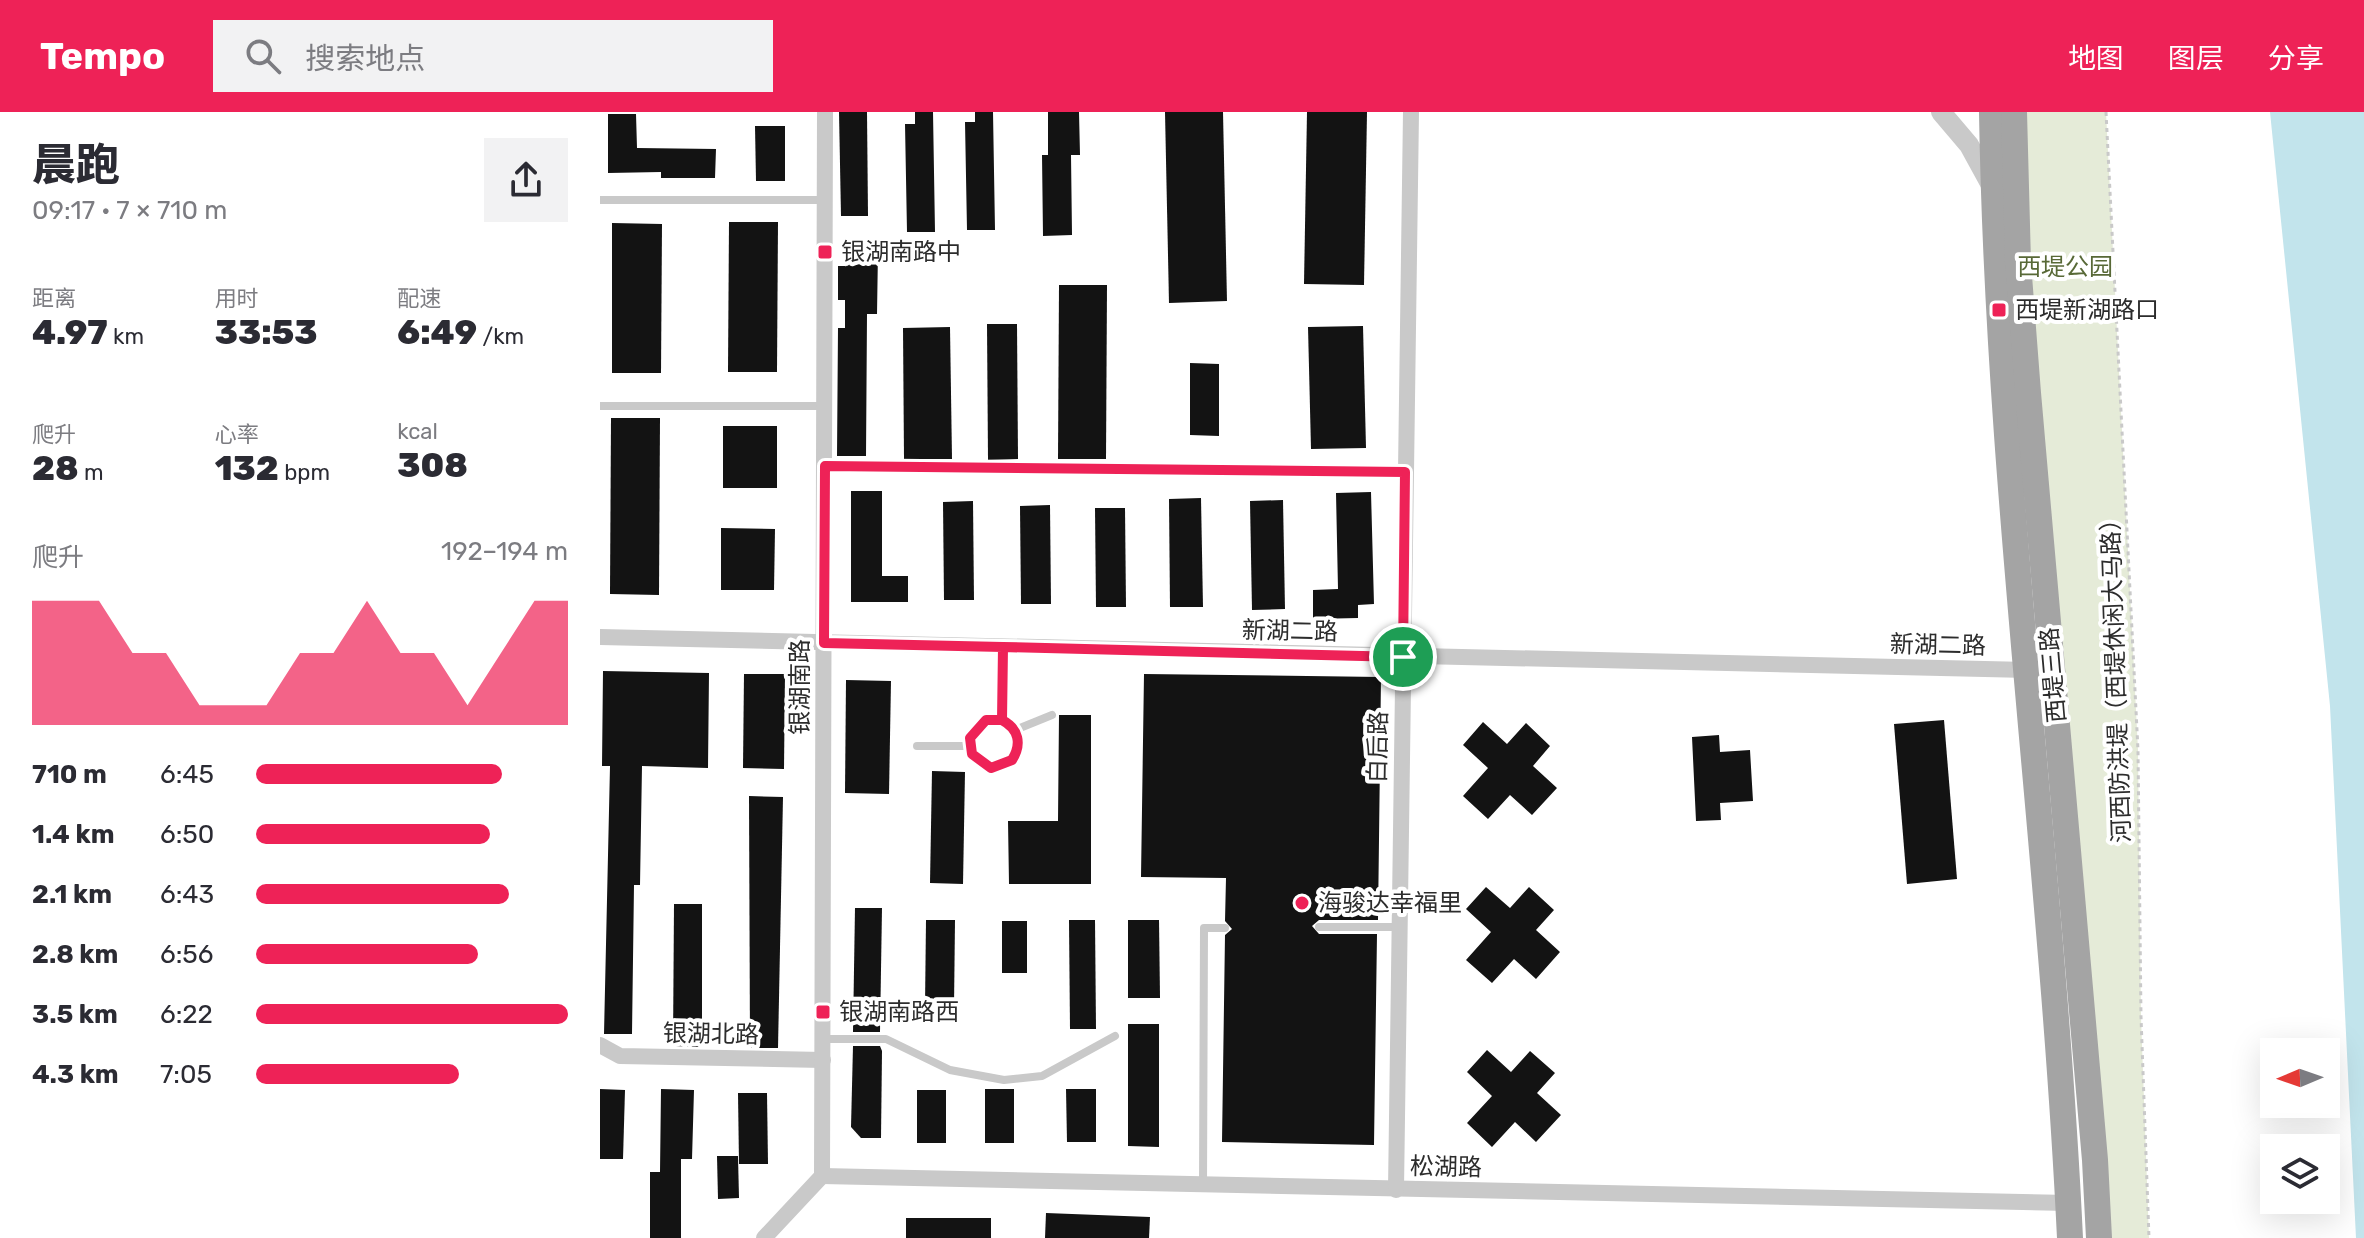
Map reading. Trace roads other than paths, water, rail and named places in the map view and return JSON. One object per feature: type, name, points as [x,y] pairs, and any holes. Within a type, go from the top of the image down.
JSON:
[{"type":"main road","name":"西堤三路","points":[[1992,112],[2004,394],[2054,969],[2070,1238]]},
{"type":"main road","name":"西堤三路","points":[[2014,112],[2019,278],[2093,1129],[2099,1238]]},
{"type":"street","name":"银湖南路","points":[[822,1176],[825,112]]},
{"type":"street","name":"白后路","points":[[1396,1190],[1411,112]]},
{"type":"street","points":[[1941,112],[1969,145],[1993,191]]},
{"type":"street","name":"新湖二路","points":[[600,637],[2028,670]]},
{"type":"street","name":"银湖北路","points":[[600,1045],[620,1056],[823,1060]]},
{"type":"street","points":[[764,1238],[822,1176]]},
{"type":"street","name":"松湖路","points":[[822,1176],[2069,1203]]},
{"type":"lane","points":[[600,200],[825,200]]},
{"type":"lane","points":[[600,406],[825,406]]},
{"type":"lane","points":[[825,466],[1405,472]]},
{"type":"lane","points":[[1002,720],[1003,647]]},
{"type":"lane","points":[[1015,730],[1052,715]]},
{"type":"lane","points":[[1002,720],[1015,730],[1017,753],[1006,765],[983,765],[970,746],[979,724],[1002,720]]},
{"type":"lane","points":[[917,746],[970,746]]},
{"type":"lane","points":[[1319,927],[1399,927]]},
{"type":"lane","points":[[1203,1186],[1204,928],[1225,928]]},
{"type":"lane","points":[[824,1039],[886,1039],[950,1070],[1004,1080],[1042,1076],[1115,1036]]},
{"type":"water","points":[[2270,112],[2364,112],[2364,1238],[2356,1238],[2330,706]]},
{"type":"place","name":"银湖南路中","points":[[825,252]]},
{"type":"place","name":"西堤新湖路口","points":[[1999,310]]},
{"type":"place","name":"海骏达幸福里","points":[[1302,903]]},
{"type":"place","name":"银湖南路西","points":[[823,1012]]},
{"type":"park label","name":"西堤公园","points":[[2065,267]]}]
